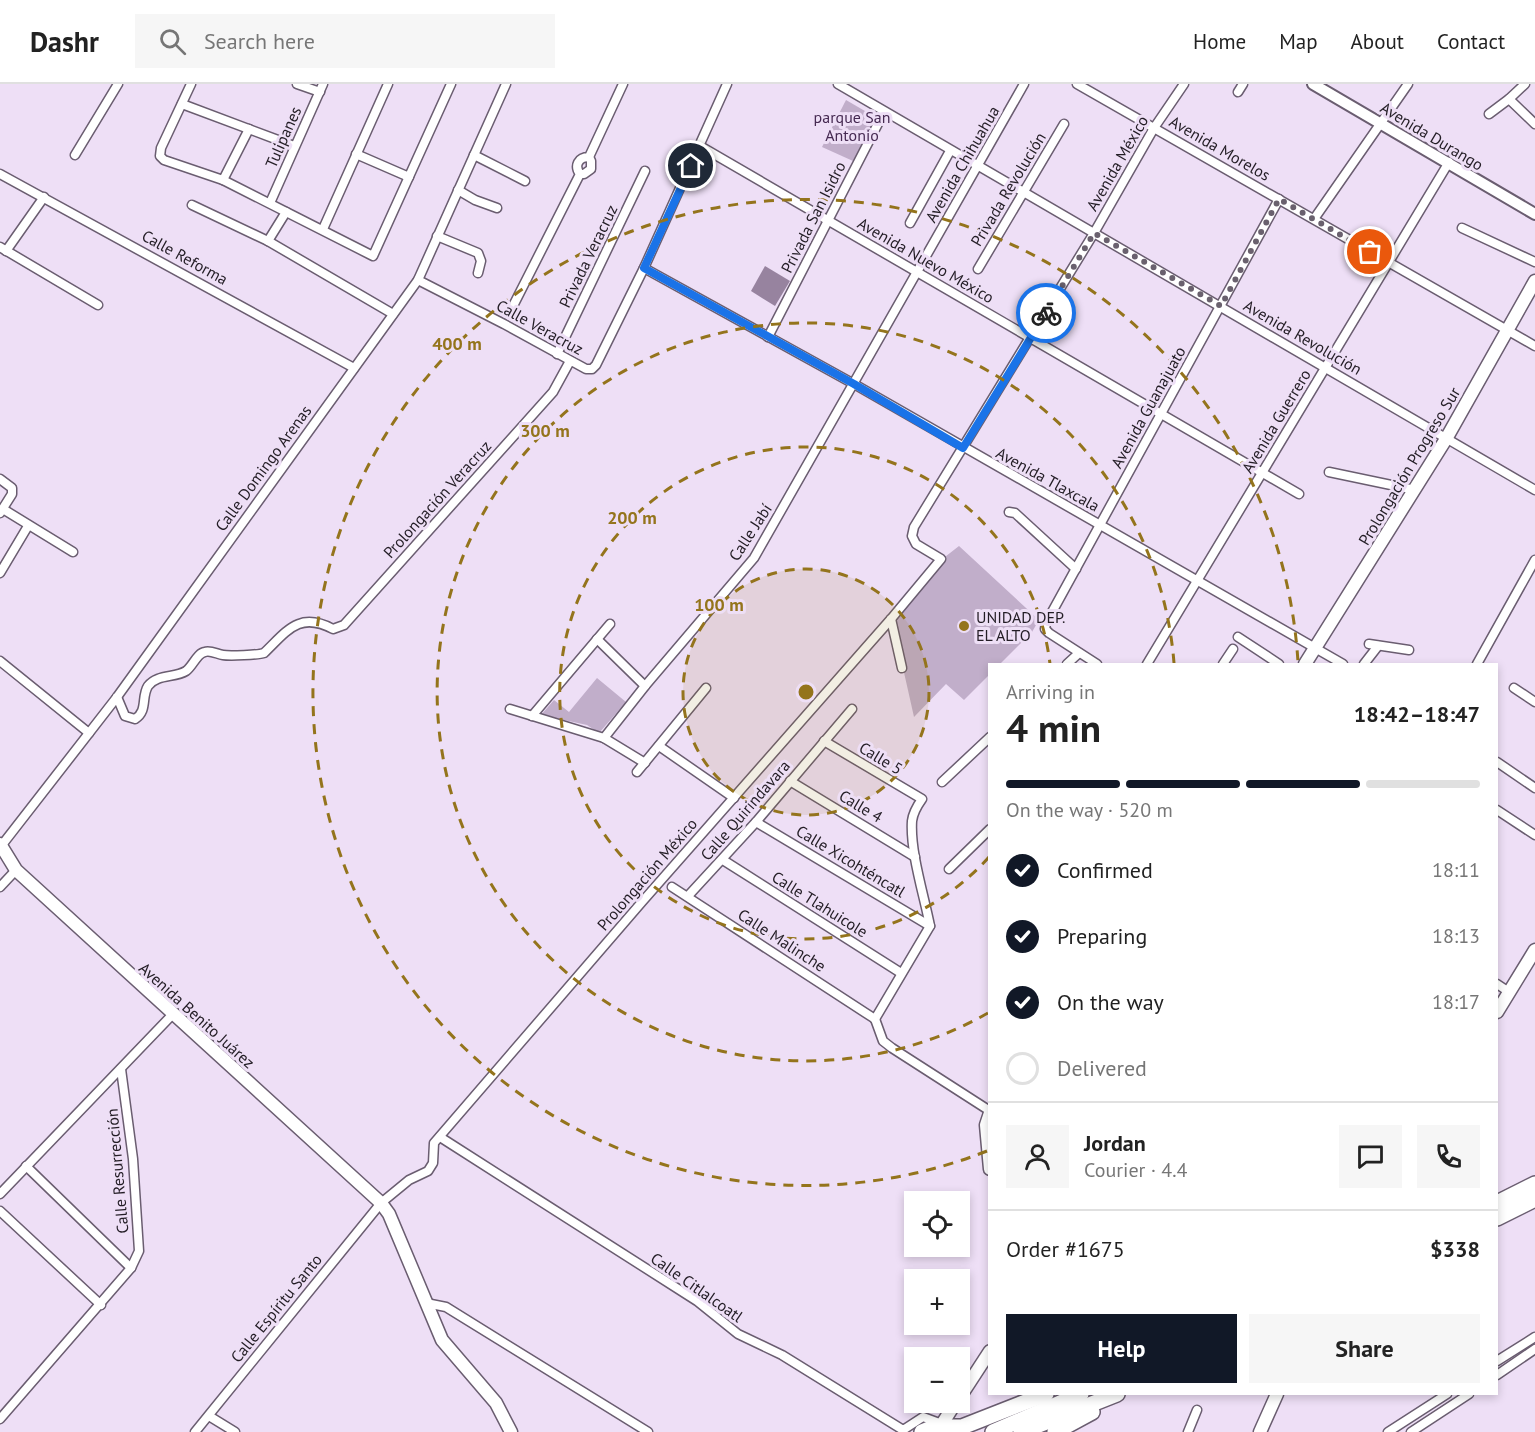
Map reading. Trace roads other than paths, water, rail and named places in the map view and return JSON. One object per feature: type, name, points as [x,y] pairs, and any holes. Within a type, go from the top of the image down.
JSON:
[{"type":"highway","points":[[1498,1202],[1535,1184]]},
{"type":"highway","points":[[1498,1218],[1535,1199]]},
{"type":"highway","points":[[922,1432],[962,1427],[1043,1395]]},
{"type":"highway","points":[[993,1432],[1079,1395]]},
{"type":"highway","points":[[1021,1432],[1115,1395]]},
{"type":"highway","points":[[1055,1432],[1122,1395]]},
{"type":"main road","name":"Prolongación Progreso Sur","points":[[1306,663],[1446,439],[1535,281]]},
{"type":"main road","name":"Avenida Benito Juárez","points":[[1,845],[16,870],[172,1015],[381,1203],[389,1214],[442,1340],[496,1403],[511,1432]]},
{"type":"main road","points":[[1498,1010],[1535,950]]},
{"type":"main road","points":[[988,1118],[986,1125],[988,1147]]},
{"type":"main road","points":[[970,1382],[988,1354]]},
{"type":"main road","points":[[1260,1432],[1277,1395]]},
{"type":"main road","points":[[940,1428],[949,1413]]},
{"type":"street","points":[[75,155],[118,84]]},
{"type":"street","points":[[191,84],[161,148],[160,156],[164,160],[223,180],[374,256],[451,84]]},
{"type":"street","points":[[297,84],[322,88]]},
{"type":"street","points":[[323,229],[387,84]]},
{"type":"street","name":"Calle Domingo Arenas","points":[[1,845],[117,696],[418,280],[506,84]]},
{"type":"street","points":[[511,310],[580,174],[578,162],[581,158],[588,157],[623,84]]},
{"type":"street","name":"Calle Veracruz","points":[[418,280],[570,361],[586,369],[592,369],[644,268],[727,84]]},
{"type":"street","name":"Avenida Revolución","points":[[838,84],[1535,490]]},
{"type":"street","name":"Avenida Chihuahua","points":[[854,384],[1024,84]]},
{"type":"street","name":"Avenida Morelos","points":[[1077,84],[1535,346]]},
{"type":"street","name":"Avenida México","points":[[941,559],[916,544],[912,536],[914,527],[1031,338],[1154,128],[1184,84]]},
{"type":"street","name":"Avenida Durango","points":[[1313,84],[1535,214]]},
{"type":"street","points":[[1314,219],[1408,84]]},
{"type":"street","points":[[1489,114],[1525,84]]},
{"type":"street","name":"Tulipanes","points":[[270,203],[322,88]]},
{"type":"street","points":[[1509,99],[1535,124]]},
{"type":"street","points":[[182,104],[294,146]]},
{"type":"street","name":"Privada San Isidro","points":[[768,337],[884,112]]},
{"type":"street","name":"Privada Revolución","points":[[978,269],[1064,124]]},
{"type":"street","points":[[223,180],[249,129]]},
{"type":"street","name":"Avenida Nuevo México","points":[[700,146],[1299,494]]},
{"type":"street","points":[[910,223],[950,151]]},
{"type":"street","points":[[357,154],[409,177]]},
{"type":"street","points":[[474,155],[525,181]]},
{"type":"street","name":"Avenida Guerrero","points":[[1148,663],[1449,162]]},
{"type":"street","name":"Privada Veracruz","points":[[557,354],[645,171]]},
{"type":"street","name":"Calle Reforma","points":[[0,174],[354,368]]},
{"type":"street","points":[[458,190],[496,208]]},
{"type":"street","points":[[44,197],[3,249],[98,305]]},
{"type":"street","name":"Avenida Guanajuato","points":[[1079,653],[1045,629],[1076,568],[1279,199]]},
{"type":"street","points":[[192,205],[268,241],[393,314]]},
{"type":"street","points":[[268,241],[286,212]]},
{"type":"street","points":[[1462,228],[1535,262]]},
{"type":"street","points":[[437,236],[478,253],[481,257],[478,273]]},
{"type":"street","name":"Avenida Tlaxcala","points":[[644,268],[854,384],[1340,663]]},
{"type":"street","name":"Prolongación Veracruz","points":[[117,696],[126,716],[135,719],[144,711],[146,689],[152,682],[188,670],[202,652],[208,651],[227,656],[244,654],[257,656],[264,653],[295,624],[310,621],[333,629],[344,625],[553,392],[570,361]]},
{"type":"street","name":"Calle Jabí","points":[[604,738],[754,558],[854,384]]},
{"type":"street","points":[[1329,472],[1415,490]]},
{"type":"street","points":[[0,479],[12,488],[12,494],[2,511],[73,552]]},
{"type":"street","points":[[1009,512],[1015,513],[1076,568]]},
{"type":"street","points":[[0,573],[28,526]]},
{"type":"street","name":"Prolongación México","points":[[381,1203],[409,1180],[428,1171],[433,1163],[434,1143],[941,559]]},
{"type":"street","points":[[1478,663],[1535,560]]},
{"type":"street","points":[[891,619],[902,668]]},
{"type":"street","points":[[532,716],[610,624]]},
{"type":"street","points":[[1238,637],[1277,663]]},
{"type":"street","points":[[597,639],[645,686]]},
{"type":"street","points":[[1364,663],[1373,645],[1409,650]]},
{"type":"street","points":[[1224,663],[1233,650]]},
{"type":"street","points":[[1068,663],[1079,653],[1095,663]]},
{"type":"street","points":[[0,661],[89,733]]},
{"type":"street","points":[[637,772],[706,688]]},
{"type":"street","points":[[1514,688],[1535,702]]},
{"type":"street","points":[[510,709],[604,738],[645,763]]},
{"type":"street","name":"Calle Quirindavara","points":[[688,896],[723,860],[852,709]]},
{"type":"street","points":[[942,782],[988,739]]},
{"type":"street","name":"Calle 5","points":[[824,741],[921,799],[912,822],[915,857]]},
{"type":"street","points":[[659,746],[734,798]]},
{"type":"street","points":[[1498,763],[1535,788]]},
{"type":"street","name":"Calle 4","points":[[790,781],[915,857]]},
{"type":"street","points":[[1498,811],[1535,835]]},
{"type":"street","name":"Calle Xicohténcatl","points":[[756,822],[930,926]]},
{"type":"street","points":[[949,870],[988,831]]},
{"type":"street","points":[[915,857],[930,926],[874,1019],[883,1041],[988,1111]]},
{"type":"street","name":"Calle Tlahuicole","points":[[723,860],[901,973]]},
{"type":"street","points":[[0,887],[16,870]]},
{"type":"street","name":"Calle Malinche","points":[[672,887],[874,1019]]},
{"type":"street","points":[[1498,985],[1509,992]]},
{"type":"street","name":"Calle Resurrección","points":[[0,1194],[172,1015]]},
{"type":"street","name":"Calle Resurrección","points":[[0,1419],[101,1305],[131,1268],[139,1251],[133,1159],[121,1070]]},
{"type":"street","name":"Calle Citlalcoatl","points":[[440,1137],[697,1301],[738,1334],[782,1355],[901,1431],[923,1417],[940,1428]]},
{"type":"street","name":"Calle Resurrección","points":[[26,1166],[131,1268]]},
{"type":"street","name":"Calle Espíritu Santo","points":[[195,1432],[381,1203]]},
{"type":"street","points":[[0,1211],[101,1305]]},
{"type":"street","points":[[426,1302],[446,1307],[648,1432]]},
{"type":"street","points":[[1498,1360],[1535,1337]]},
{"type":"street","points":[[1498,1374],[1535,1349]]},
{"type":"street","points":[[1388,1432],[1445,1395]]},
{"type":"street","points":[[1411,1432],[1467,1395]]},
{"type":"street","points":[[1188,1432],[1197,1410]]},
{"type":"street","points":[[209,1416],[235,1432]]},
{"type":"place","name":"UNIDAD DEP. EL ALTO","points":[[964,626]]},
{"type":"park label","name":"parque San Antonio","points":[[852,126]]}]
